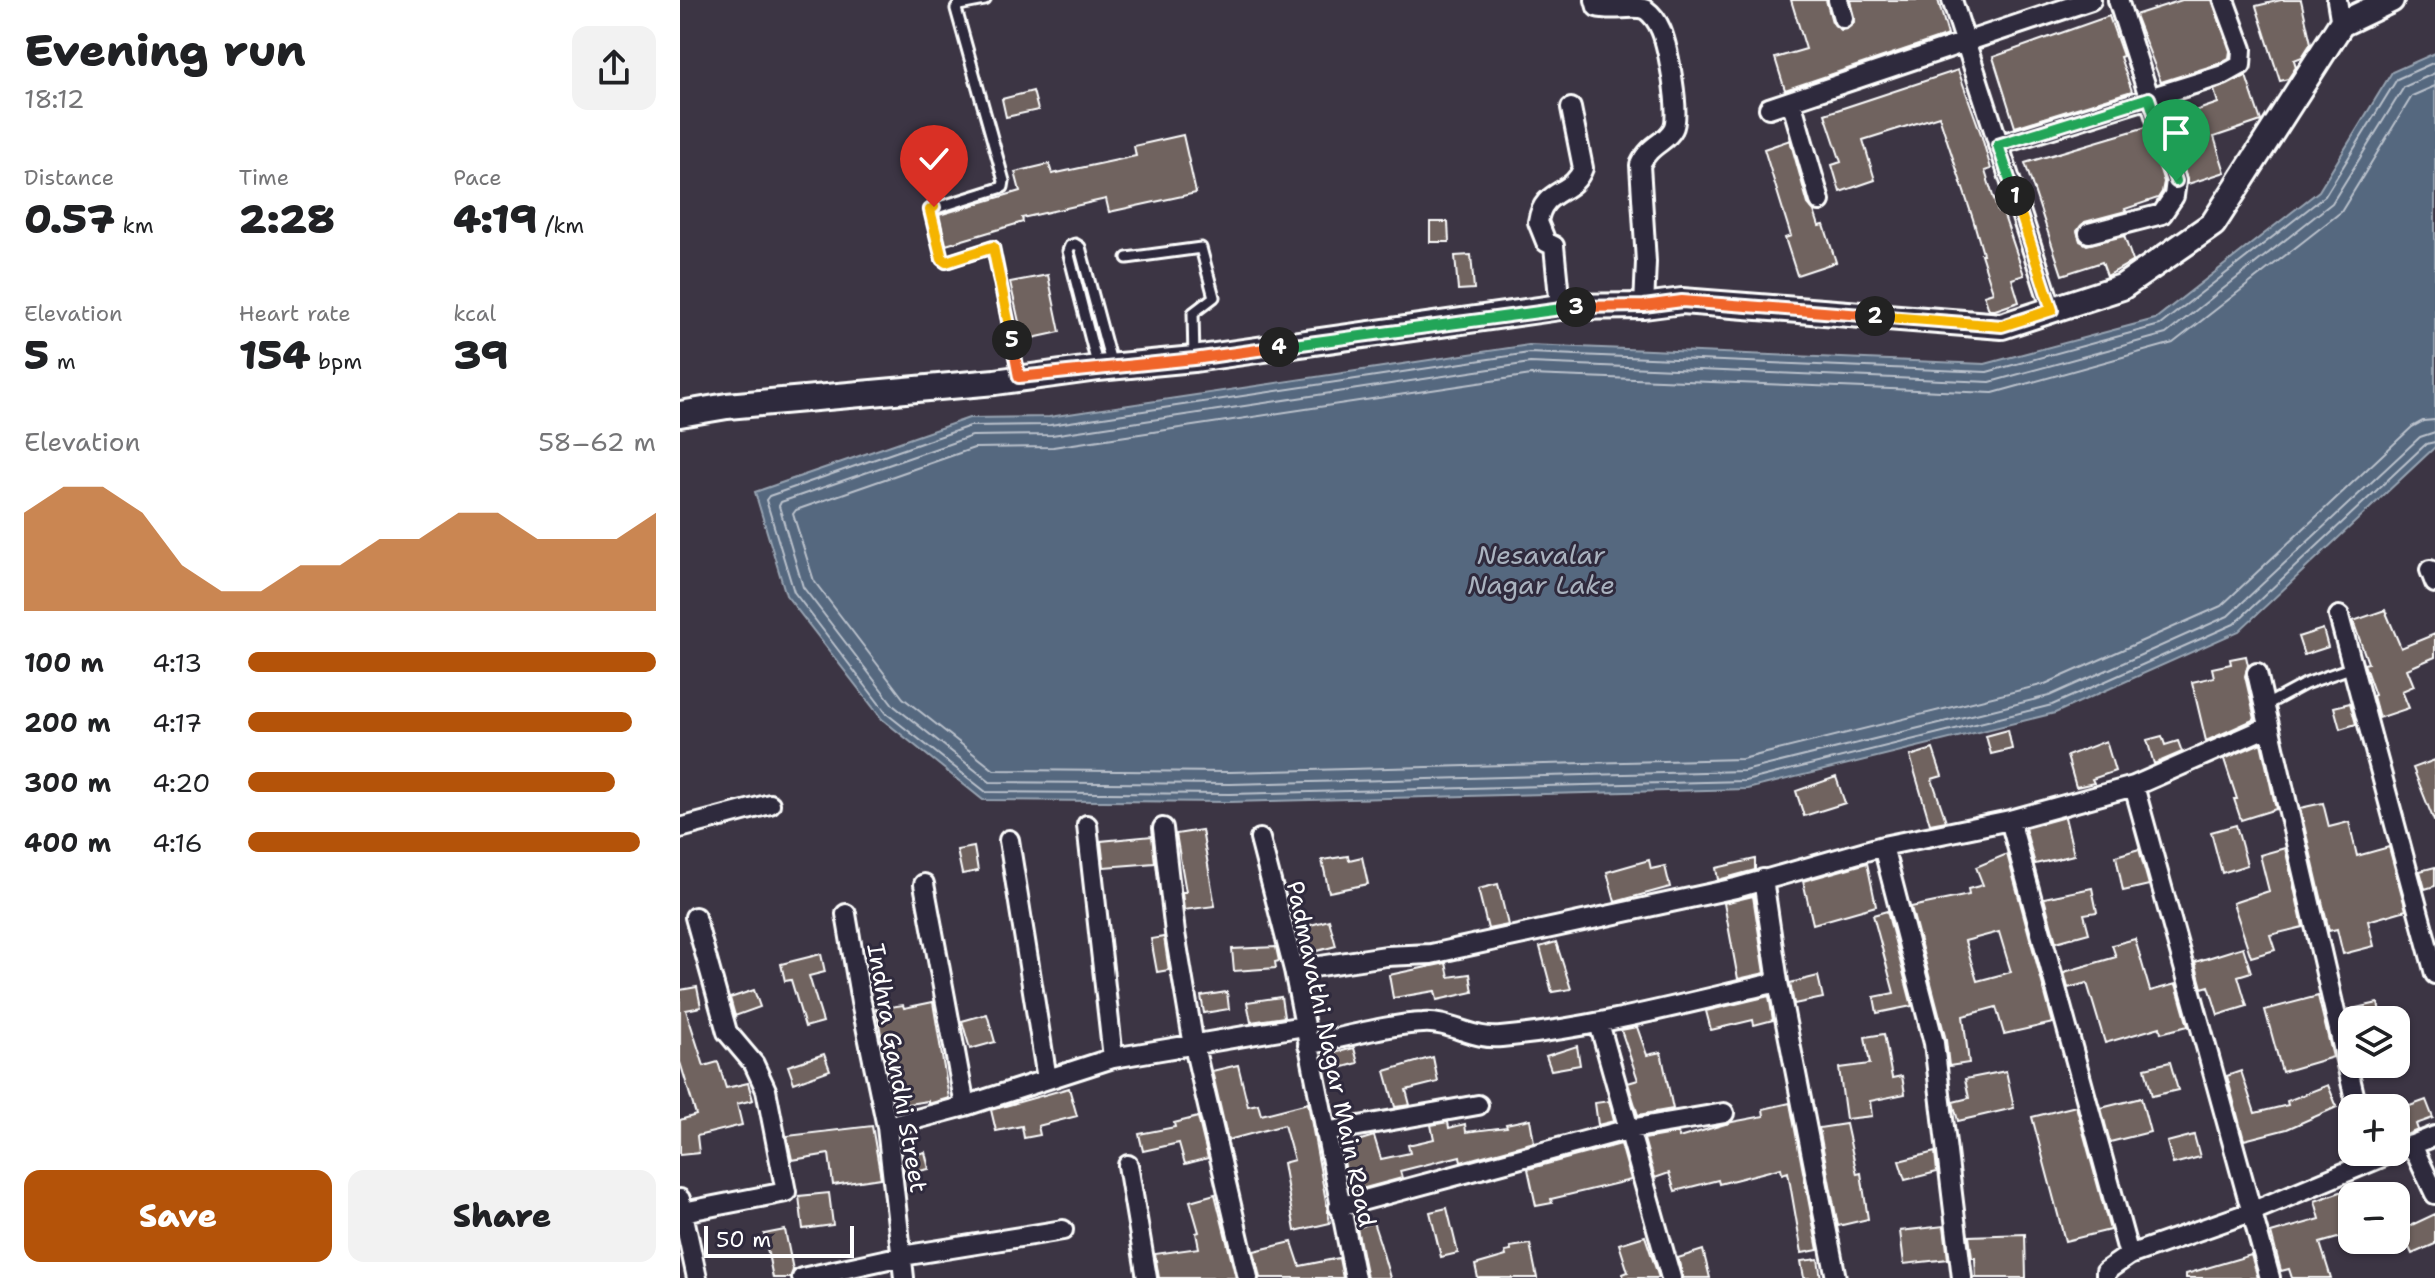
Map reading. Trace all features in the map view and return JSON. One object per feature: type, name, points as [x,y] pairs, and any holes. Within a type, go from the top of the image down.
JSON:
[{"type":"street","points":[[1595,0],[1597,7],[1609,11],[1630,7],[1644,9],[1654,17],[1662,31],[1676,110],[1676,126],[1668,137],[1646,151],[1640,165],[1646,262],[1644,306]]},
{"type":"street","points":[[1952,0],[2052,310]]},
{"type":"street","points":[[1769,108],[2091,0]]},
{"type":"street","points":[[2089,233],[2162,214],[2174,196],[2176,181],[2118,0]]},
{"type":"street","points":[[1998,145],[2223,75],[2241,65],[2242,49],[2224,0]]},
{"type":"street","points":[[680,414],[727,406],[995,382],[1194,359],[1560,307],[1644,306],[1682,301],[2002,326],[2122,287],[2213,224],[2339,12],[2391,0]]},
{"type":"street","points":[[1791,101],[1820,201]]},
{"type":"street","points":[[1560,307],[1554,246],[1546,242],[1538,222],[1539,211],[1545,201],[1551,195],[1571,187],[1581,176],[1583,168],[1571,108]]},
{"type":"street","points":[[2339,616],[2435,974]]},
{"type":"street","points":[[2257,673],[2354,1094]]},
{"type":"street","points":[[1294,970],[1386,956],[1431,954],[1763,879],[1883,846],[2010,820],[2134,786],[2268,727]]},
{"type":"street","points":[[2134,786],[2270,1278]]},
{"type":"street","points":[[680,828],[770,804]]},
{"type":"street","points":[[2010,820],[2129,1255]]},
{"type":"street","points":[[1087,825],[1113,1058]]},
{"type":"street","points":[[1163,828],[1175,933],[1194,1046],[1248,1278]]},
{"type":"street","name":"Padmavathi Nagar Main Road","points":[[1260,839],[1294,970],[1355,1278]]},
{"type":"street","points":[[1009,840],[1047,1079]]},
{"type":"street","points":[[1883,846],[1934,1043],[1962,1278]]},
{"type":"street","points":[[1763,879],[1778,982],[1836,1278]]},
{"type":"street","points":[[924,884],[965,1106]]},
{"type":"street","name":"Indhra Gandhi Street","points":[[846,914],[887,1127],[904,1278]]},
{"type":"street","points":[[695,917],[727,1032],[754,1064],[766,1090],[786,1192],[682,1205],[697,1278]]},
{"type":"street","points":[[887,1127],[965,1106],[1113,1058],[1194,1046],[1421,1023],[1496,1037],[1599,1023],[1778,982]]},
{"type":"street","points":[[1599,1023],[1671,1278]]},
{"type":"street","points":[[1325,1132],[1478,1105]]},
{"type":"street","points":[[1339,1207],[1629,1129],[1724,1113]]},
{"type":"street","points":[[2410,1146],[2435,1136]]},
{"type":"street","points":[[2410,1162],[2435,1194]]},
{"type":"street","points":[[1128,1165],[1147,1278]]},
{"type":"street","points":[[2106,1278],[2106,1271],[2129,1255],[2251,1212],[2347,1166]]},
{"type":"street","points":[[802,1278],[902,1256],[1063,1230]]},
{"type":"lane","points":[[985,0],[959,5],[956,9],[1004,181],[1003,187],[930,210],[942,259],[946,262],[993,247],[1019,377]]},
{"type":"lane","points":[[1075,244],[1080,247],[1105,367],[1068,251],[1075,244]]},
{"type":"lane","points":[[1127,258],[1201,248],[1214,297],[1193,313],[1194,359]]},
{"type":"lane","points":[[2264,706],[2305,684],[2353,667]]},
{"type":"water","name":"Nesavalar Nagar Lake","points":[[2435,53],[2435,447],[2239,631],[2055,713],[1747,789],[1230,802],[983,800],[882,719],[786,595],[755,492],[969,418],[1049,417],[1529,345],[1985,364],[2155,319],[2319,191],[2392,72]]},
{"type":"building","points":[[1791,0],[1826,0],[1832,22],[1841,30],[1854,22],[1850,0],[1938,0],[1948,35],[1785,90],[1775,58],[1806,49]]},
{"type":"building","points":[[2182,0],[2212,0],[2230,51],[2229,58],[2161,82],[2135,15]]},
{"type":"building","points":[[2281,0],[2301,0],[2311,43],[2302,57],[2294,60],[2296,67],[2288,79],[2280,81],[2256,6]]},
{"type":"building","points":[[2109,16],[2132,91],[2015,127],[1993,57]]},
{"type":"building","points":[[1958,70],[1991,169],[1985,171],[1998,212],[2002,210],[2024,275],[2012,279],[2019,302],[1995,310],[1989,310],[1984,295],[1993,292],[1939,116],[1863,140],[1875,180],[1840,192],[1832,165],[1841,162],[1825,114]]},
{"type":"building","points":[[2246,76],[2261,121],[2214,137],[2225,172],[2188,184],[2169,120],[2218,103],[2214,90]]},
{"type":"building","points":[[1033,91],[1038,110],[1006,117],[1002,99]]},
{"type":"building","points":[[2146,127],[2164,182],[2162,192],[2158,198],[2126,211],[2085,222],[2077,231],[2080,241],[2087,245],[2124,236],[2133,261],[2107,276],[2102,262],[2062,275],[2025,163]]},
{"type":"building","points":[[1183,135],[1196,193],[1109,212],[1106,199],[1022,218],[1023,222],[946,245],[939,215],[1020,191],[1015,172],[1049,164],[1052,174],[1136,156],[1134,146]]},
{"type":"building","points":[[1790,140],[1808,204],[1819,226],[1824,225],[1836,262],[1797,275],[1785,238],[1791,236],[1764,149]]},
{"type":"building","points":[[1430,222],[1448,222],[1449,242],[1430,242]]},
{"type":"building","points":[[1471,255],[1474,289],[1458,290],[1455,256]]},
{"type":"building","points":[[1048,275],[1060,332],[1023,340],[1010,282]]},
{"type":"building","points":[[2385,610],[2401,648],[2435,634],[2435,657],[2407,669],[2414,686],[2402,691],[2409,708],[2379,718],[2364,664],[2368,663],[2353,621]]},
{"type":"building","points":[[2323,629],[2328,647],[2304,655],[2298,637]]},
{"type":"building","points":[[2246,656],[2248,665],[2245,676],[2255,719],[2206,741],[2192,682],[2214,677],[2212,668],[2231,664],[2230,659]]},
{"type":"building","points":[[2350,703],[2356,724],[2340,729],[2334,707]]},
{"type":"building","points":[[2008,730],[2012,749],[1991,754],[1986,736]]},
{"type":"building","points":[[2162,736],[2165,745],[2178,741],[2182,752],[2154,764],[2147,740]]},
{"type":"building","points":[[2106,741],[2115,771],[2092,779],[2094,783],[2076,787],[2067,756]]},
{"type":"building","points":[[2261,743],[2276,809],[2241,820],[2224,759]]},
{"type":"building","points":[[1933,749],[1942,776],[1932,779],[1946,821],[1930,824],[1910,756]]},
{"type":"building","points":[[2435,760],[2435,821],[2434,821],[2413,768]]},
{"type":"building","points":[[1836,777],[1845,803],[1804,816],[1796,791]]},
{"type":"building","points":[[2323,803],[2329,827],[2349,822],[2357,856],[2389,847],[2406,910],[2368,921],[2374,946],[2343,954],[2337,929],[2329,931],[2300,808]]},
{"type":"building","points":[[2065,817],[2074,855],[2035,864],[2025,828]]},
{"type":"building","points":[[2236,825],[2247,865],[2222,873],[2211,832]]},
{"type":"building","points":[[1202,830],[1215,906],[1184,910],[1182,892],[1186,892],[1176,834]]},
{"type":"building","points":[[1152,836],[1155,863],[1104,867],[1101,841]]},
{"type":"building","points":[[974,847],[978,871],[962,874],[957,850]]},
{"type":"building","points":[[2285,848],[2303,927],[2270,935],[2275,950],[2251,957],[2233,903],[2269,891],[2260,855]]},
{"type":"building","points":[[2139,849],[2149,885],[2123,891],[2116,856]]},
{"type":"building","points":[[2007,854],[2053,1023],[2004,1034],[1996,1007],[1963,1016],[1969,1063],[1949,1066],[1946,1040],[1911,907],[1969,895],[1968,889],[1983,885],[1976,867]],"holes":[[[1999,932],[2011,972],[1977,981],[1965,941]]]},
{"type":"building","points":[[1348,856],[1349,860],[1362,857],[1368,884],[1329,892],[1322,860]]},
{"type":"building","points":[[1755,859],[1755,870],[1718,880],[1716,868]]},
{"type":"building","points":[[1649,860],[1651,869],[1665,866],[1670,887],[1615,902],[1607,872]]},
{"type":"building","points":[[1867,863],[1876,906],[1813,924],[1803,881]]},
{"type":"building","points":[[2435,867],[2435,886],[2425,889],[2420,871]]},
{"type":"building","points":[[1498,884],[1508,925],[1488,929],[1478,889]]},
{"type":"building","points":[[2092,888],[2097,912],[2084,914],[2089,933],[2056,942],[2044,898]]},
{"type":"building","points":[[1753,896],[1765,973],[1738,979],[1724,903]]},
{"type":"building","points":[[1887,911],[1912,1006],[1877,1013],[1874,997],[1894,993],[1873,915]]},
{"type":"building","points":[[1329,920],[1336,946],[1302,955],[1296,929]]},
{"type":"building","points":[[1164,937],[1169,970],[1157,972],[1151,939]]},
{"type":"building","points":[[2135,939],[2150,991],[2176,984],[2188,1026],[2161,1033],[2160,1027],[2105,1043],[2087,983],[2068,988],[2064,972],[2116,957],[2112,945]]},
{"type":"building","points":[[1556,942],[1571,989],[1552,992],[1540,947]]},
{"type":"building","points":[[1276,947],[1279,961],[1275,962],[1276,968],[1234,971],[1232,949]]},
{"type":"building","points":[[2243,947],[2251,972],[2238,976],[2247,1006],[2218,1015],[2209,986],[2202,988],[2195,962]]},
{"type":"building","points":[[821,954],[825,972],[809,976],[823,1022],[805,1027],[791,980],[785,981],[781,964]]},
{"type":"building","points":[[1446,963],[1449,977],[1470,974],[1473,992],[1437,1000],[1435,991],[1393,998],[1389,975]]},
{"type":"building","points":[[1818,976],[1823,998],[1794,1004],[1790,983]]},
{"type":"building","points":[[697,987],[701,1007],[686,1010],[704,1066],[718,1062],[726,1088],[748,1083],[753,1100],[737,1104],[742,1125],[697,1136],[699,1153],[680,1155],[680,1120],[696,1115],[680,1062],[680,990]]},
{"type":"building","points":[[754,990],[760,1007],[735,1016],[730,998]]},
{"type":"building","points":[[1227,992],[1229,1009],[1204,1013],[1201,996]]},
{"type":"building","points":[[1769,996],[1773,1020],[1754,1025],[1753,1020],[1711,1030],[1706,1011]]},
{"type":"building","points":[[2318,996],[2333,1057],[2282,1072],[2265,1010]]},
{"type":"building","points":[[1281,997],[1284,1017],[1251,1022],[1247,1002]]},
{"type":"building","points":[[933,1002],[949,1098],[928,1104],[928,1101],[895,1106],[876,1009],[903,1005],[904,1008]]},
{"type":"building","points":[[987,1014],[995,1042],[970,1049],[962,1021]]},
{"type":"building","points":[[1637,1027],[1647,1055],[1661,1052],[1673,1109],[1638,1115],[1628,1083],[1638,1080],[1621,1030]]},
{"type":"building","points":[[1884,1034],[1892,1078],[1902,1076],[1905,1094],[1870,1101],[1872,1116],[1846,1119],[1839,1068],[1870,1064],[1865,1037]]},
{"type":"building","points":[[1577,1046],[1580,1065],[1551,1070],[1546,1056]]},
{"type":"building","points":[[1354,1048],[1358,1063],[1329,1071],[1326,1055]]},
{"type":"building","points":[[824,1054],[830,1070],[794,1083],[788,1066]]},
{"type":"building","points":[[1433,1057],[1438,1082],[1406,1090],[1410,1105],[1395,1107],[1385,1071]]},
{"type":"building","points":[[2170,1062],[2178,1090],[2152,1096],[2145,1068]]},
{"type":"building","points":[[1238,1065],[1248,1106],[1258,1104],[1261,1115],[1308,1103],[1330,1223],[1295,1231],[1283,1163],[1294,1160],[1284,1125],[1228,1140],[1212,1071]]},
{"type":"building","points":[[2006,1071],[2014,1108],[1958,1121],[1953,1102],[1969,1098],[1965,1079]]},
{"type":"building","points":[[2241,1071],[2255,1113],[2288,1105],[2287,1101],[2328,1085],[2337,1107],[2287,1129],[2244,1140],[2227,1076]]},
{"type":"building","points":[[1069,1088],[1077,1116],[1038,1126],[1040,1135],[1024,1138],[1022,1126],[996,1131],[991,1110]]},
{"type":"building","points":[[2141,1098],[2150,1132],[2110,1142],[2101,1108]]},
{"type":"building","points":[[2426,1100],[2433,1118],[2416,1124],[2418,1130],[2410,1133],[2410,1106]]},
{"type":"building","points":[[1609,1101],[1614,1121],[1598,1125],[1595,1103]]},
{"type":"building","points":[[1790,1103],[1818,1250],[1802,1253],[1788,1172],[1782,1174],[1781,1168],[1719,1184],[1718,1180],[1675,1191],[1669,1173],[1655,1178],[1644,1139],[1678,1133],[1679,1138],[1764,1116],[1763,1109]]},
{"type":"building","points":[[2076,1106],[2110,1230],[2065,1241],[2032,1117]]},
{"type":"building","points":[[1198,1117],[1208,1158],[1185,1164],[1179,1143],[1143,1151],[1139,1134],[1175,1127],[1174,1123]]},
{"type":"building","points":[[1530,1119],[1534,1142],[1461,1162],[1460,1156],[1400,1171],[1402,1178],[1350,1192],[1341,1146],[1374,1136],[1381,1159],[1410,1153],[1408,1145],[1434,1139],[1431,1125],[1448,1122],[1449,1128],[1465,1124],[1466,1132],[1507,1127],[1506,1124]]},
{"type":"building","points":[[1846,1124],[1857,1174],[1861,1173],[1868,1219],[1838,1226],[1819,1128]]},
{"type":"building","points":[[872,1126],[881,1178],[833,1185],[829,1154],[792,1160],[787,1136]]},
{"type":"building","points":[[2194,1135],[2200,1157],[2173,1164],[2167,1142]]},
{"type":"building","points":[[1621,1144],[1631,1180],[1551,1199],[1552,1203],[1536,1206],[1528,1169]]},
{"type":"building","points":[[925,1152],[929,1169],[904,1174],[902,1158]]},
{"type":"building","points":[[1935,1152],[1937,1172],[1905,1180],[1899,1161]]},
{"type":"building","points":[[829,1193],[833,1225],[803,1229],[799,1196]]},
{"type":"building","points":[[2338,1193],[2338,1238],[2320,1243],[2331,1278],[2292,1278],[2289,1269],[2281,1271],[2271,1233],[2320,1219],[2315,1201]]},
{"type":"building","points":[[1215,1194],[1236,1278],[1159,1278],[1155,1254],[1199,1248],[1196,1233],[1199,1232],[1190,1201]]},
{"type":"building","points":[[1447,1208],[1458,1253],[1441,1257],[1430,1212]]},
{"type":"building","points":[[2435,1214],[2435,1244],[2412,1254],[2410,1226]]},
{"type":"building","points":[[1373,1222],[1390,1278],[1367,1278],[1357,1228]]},
{"type":"building","points":[[1944,1226],[1948,1259],[1904,1264],[1900,1231]]},
{"type":"building","points":[[785,1230],[793,1270],[790,1278],[773,1278],[764,1234]]},
{"type":"building","points":[[2025,1234],[2026,1278],[1976,1278],[1969,1236]]},
{"type":"building","points":[[1645,1236],[1659,1278],[1623,1278],[1623,1274],[1628,1272],[1619,1244]]},
{"type":"building","points":[[1292,1242],[1300,1266],[1339,1258],[1343,1278],[1260,1278],[1254,1251]]},
{"type":"building","points":[[1530,1244],[1537,1278],[1478,1278],[1475,1265],[1506,1256],[1505,1252],[1511,1251],[1510,1247]]},
{"type":"building","points":[[1703,1250],[1710,1278],[1683,1278],[1678,1258]]},
{"type":"building","points":[[2251,1255],[2258,1278],[2186,1278],[2186,1274]]},
{"type":"building","points":[[1818,1259],[1821,1278],[1804,1278],[1801,1261]]},
{"type":"route","points":[[934,207],[930,210],[942,259],[946,262],[993,247],[1019,377],[1194,359],[1560,307],[1644,306],[1682,301],[2002,326],[2052,310],[1998,145],[2149,98],[2176,181]]}]
